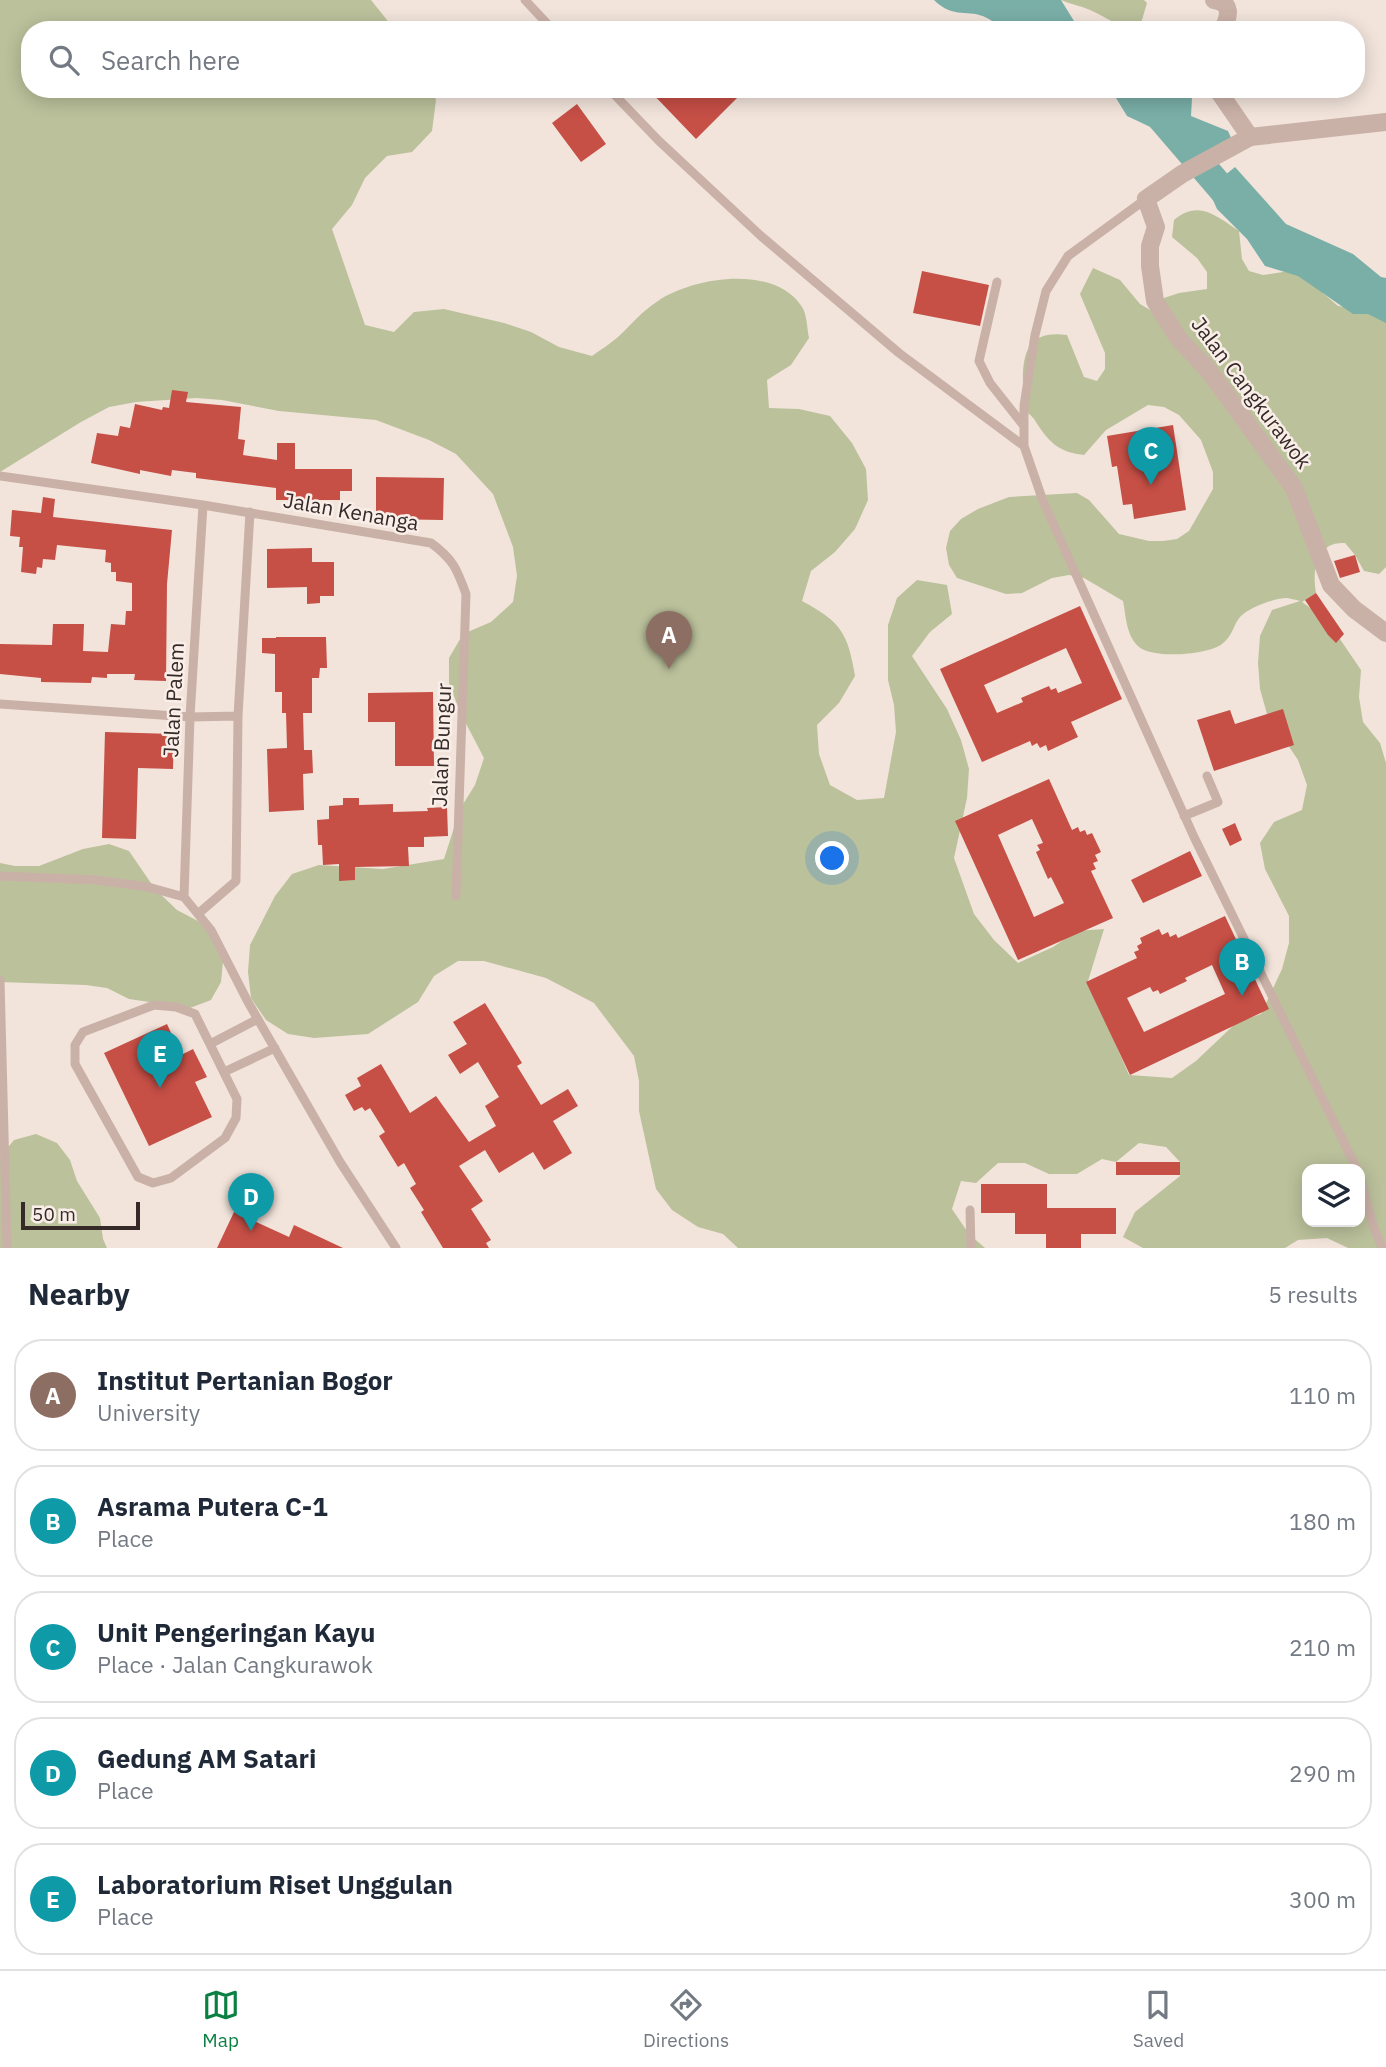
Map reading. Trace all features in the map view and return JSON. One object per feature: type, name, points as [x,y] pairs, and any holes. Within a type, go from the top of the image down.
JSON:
[{"type":"street","points":[[1214,0],[1222,1],[1228,7],[1227,21]]},
{"type":"street","points":[[1221,98],[1242,140]]},
{"type":"street","points":[[1146,199],[1182,174],[1242,140],[1386,122]]},
{"type":"street","name":"Jalan Cangkurawok","points":[[1146,199],[1156,227],[1150,246],[1150,266],[1156,301],[1179,339],[1209,371],[1294,488],[1331,585],[1354,609],[1386,633]]},
{"type":"lane","points":[[525,0],[545,21]]},
{"type":"lane","points":[[618,98],[659,141],[761,236],[899,353],[1024,446]]},
{"type":"lane","points":[[1146,199],[1068,256],[1046,291],[1035,335],[1024,406],[1024,446],[1043,501],[1184,816],[1355,1164]]},
{"type":"lane","points":[[997,282],[979,361],[990,383],[1024,426]]},
{"type":"lane","name":"Jalan Kenanga","points":[[0,476],[250,512],[431,544],[446,554],[456,566],[466,594]]},
{"type":"lane","name":"Jalan Palem","points":[[184,897],[190,717],[202,505]]},
{"type":"lane","points":[[199,914],[236,881],[238,716],[250,512]]},
{"type":"lane","name":"Jalan Bungur","points":[[456,896],[466,594]]},
{"type":"lane","points":[[0,704],[190,717],[238,716]]},
{"type":"lane","points":[[1184,816],[1218,802],[1207,776]]},
{"type":"lane","points":[[0,876],[97,880],[148,887],[184,897],[211,929],[258,1019],[341,1162],[396,1248]]},
{"type":"lane","points":[[0,980],[7,1248]]},
{"type":"lane","points":[[154,1005],[176,1007],[195,1014],[210,1044],[237,1099],[236,1118],[225,1138],[172,1178],[153,1183],[138,1177],[75,1064],[75,1045],[83,1032],[154,1005]]},
{"type":"lane","points":[[210,1044],[258,1019]]},
{"type":"lane","points":[[223,1072],[275,1048]]},
{"type":"lane","points":[[1365,1195],[1382,1248]]},
{"type":"lane","points":[[970,1210],[971,1248]]},
{"type":"green space","points":[[0,0],[371,0],[388,21],[21,21],[21,98],[435,98],[432,131],[412,152],[387,156],[365,178],[352,205],[332,229],[365,325],[394,332],[414,312],[444,309],[504,323],[531,332],[559,347],[592,356],[618,337],[652,305],[691,286],[733,279],[754,280],[789,293],[804,310],[809,338],[791,365],[767,380],[769,408],[799,409],[830,416],[852,443],[866,469],[868,500],[855,529],[835,552],[811,571],[802,601],[826,616],[840,630],[849,649],[855,676],[839,703],[817,725],[819,754],[830,785],[857,800],[884,798],[896,732],[894,705],[888,680],[888,625],[897,598],[917,580],[947,585],[952,614],[930,632],[912,656],[947,709],[961,740],[969,769],[967,798],[954,858],[974,914],[994,940],[1018,963],[1053,947],[1077,931],[1104,929],[1088,981],[1129,1075],[1172,1078],[1196,1061],[1236,1023],[1261,1014],[1282,969],[1289,943],[1289,916],[1265,869],[1260,843],[1274,822],[1302,810],[1307,785],[1298,760],[1267,714],[1260,689],[1258,663],[1260,636],[1272,610],[1300,601],[1280,599],[1249,610],[1240,617],[1226,641],[1215,648],[1181,654],[1146,651],[1131,637],[1123,601],[1084,578],[1069,575],[1052,578],[1022,593],[1006,594],[957,578],[949,565],[946,548],[950,531],[961,519],[978,509],[1009,497],[1077,493],[1089,500],[1119,534],[1149,541],[1163,541],[1177,539],[1189,531],[1213,489],[1213,472],[1201,440],[1179,415],[1164,407],[1148,405],[1106,430],[1084,455],[1054,444],[1026,410],[1023,401],[1026,353],[1030,345],[1044,336],[1067,335],[1084,377],[1097,381],[1105,369],[1105,353],[1080,294],[1093,268],[1120,280],[1140,304],[1152,311],[1155,301],[1179,293],[1207,289],[1207,272],[1197,258],[1172,237],[1174,220],[1183,214],[1199,210],[1207,212],[1239,231],[1242,259],[1249,271],[1263,275],[1296,270],[1338,306],[1386,312],[1386,567],[1379,574],[1364,571],[1345,543],[1335,544],[1322,552],[1318,559],[1316,593],[1302,602],[1327,620],[1361,670],[1359,697],[1363,722],[1380,743],[1386,763],[1386,1248],[1348,1248],[1327,1238],[1298,1240],[1285,1248],[1143,1248],[1123,1237],[1135,1212],[1180,1176],[1180,1162],[1166,1147],[1139,1143],[1116,1162],[1102,1159],[1077,1174],[1049,1174],[1025,1163],[998,1163],[976,1183],[961,1181],[952,1209],[969,1234],[985,1248],[738,1248],[723,1234],[698,1227],[672,1210],[656,1189],[639,1111],[639,1081],[634,1056],[594,1003],[546,978],[484,961],[458,961],[434,976],[418,1002],[368,1034],[314,1038],[288,1034],[266,1020],[251,998],[248,972],[250,945],[275,896],[292,874],[319,865],[383,869],[444,859],[460,809],[475,785],[484,758],[460,712],[449,683],[449,658],[463,634],[491,622],[513,602],[517,576],[513,547],[493,494],[456,454],[429,440],[376,420],[279,411],[196,398],[136,402],[109,407],[0,472]]},
{"type":"green space","points":[[1061,0],[1144,0],[1147,3],[1142,21],[1111,21]]},
{"type":"green space","points":[[109,844],[129,851],[155,889],[177,910],[198,921],[216,936],[223,961],[221,982],[211,1000],[190,1008],[129,999],[107,988],[86,985],[0,982],[0,863],[39,866],[83,849]]},
{"type":"green space","points":[[36,1134],[57,1143],[70,1160],[77,1181],[100,1218],[107,1248],[0,1248],[0,1157],[14,1140]]},
{"type":"water","points":[[934,0],[1061,0],[1074,21],[992,21],[980,15],[955,12]]},
{"type":"water","points":[[1116,98],[1192,98],[1191,116],[1228,131],[1233,142],[1191,165],[1161,132],[1127,116]]},
{"type":"water","points":[[1235,167],[1286,224],[1353,254],[1381,277],[1386,278],[1386,323],[1368,314],[1353,314],[1298,276],[1265,266],[1247,239],[1217,209],[1208,189]]},
{"type":"building","points":[[657,98],[737,98],[696,139]]},
{"type":"building","points":[[577,104],[606,144],[581,162],[552,123]]},
{"type":"building","points":[[922,271],[989,285],[980,326],[913,313]]},
{"type":"building","points":[[172,390],[188,392],[186,402],[241,407],[238,439],[245,440],[243,455],[277,460],[277,443],[295,443],[295,469],[352,469],[352,491],[340,491],[340,500],[276,500],[276,488],[196,478],[196,473],[172,470],[171,476],[140,470],[140,474],[91,463],[97,433],[118,436],[120,426],[130,428],[135,404],[162,410],[163,407],[169,408]]},
{"type":"building","points":[[1173,425],[1186,510],[1134,519],[1132,504],[1123,505],[1117,466],[1112,467],[1107,436]]},
{"type":"building","points":[[376,477],[444,478],[443,520],[384,519],[384,512],[376,512]]},
{"type":"building","points":[[43,497],[55,499],[53,517],[172,530],[167,584],[166,681],[134,680],[135,674],[107,674],[107,678],[92,677],[91,683],[41,682],[41,678],[0,674],[0,644],[52,645],[53,624],[84,624],[83,651],[108,652],[111,624],[125,625],[126,611],[132,611],[132,583],[116,581],[116,572],[111,572],[111,563],[105,562],[106,550],[57,545],[55,560],[43,559],[42,568],[37,567],[36,574],[21,572],[23,547],[19,547],[20,537],[10,536],[12,510],[41,513]]},
{"type":"building","points":[[312,548],[312,562],[334,562],[334,596],[320,596],[320,603],[307,604],[307,587],[267,588],[267,549]]},
{"type":"building","points":[[1355,555],[1360,572],[1340,578],[1334,561]]},
{"type":"building","points":[[1316,593],[1344,634],[1336,643],[1305,600]]},
{"type":"building","points":[[1080,606],[1122,699],[1071,722],[1078,737],[1048,751],[1046,745],[1040,748],[1037,743],[1032,746],[1030,741],[982,762],[940,669]],"holes":[[[1066,648],[1082,683],[1058,693],[1056,688],[1051,690],[1049,686],[1021,698],[1023,702],[997,713],[984,685]]]},
{"type":"building","points":[[326,637],[327,668],[320,668],[319,678],[312,678],[312,713],[303,713],[304,750],[312,750],[313,773],[303,774],[304,810],[269,812],[267,749],[287,748],[286,713],[282,713],[282,692],[275,692],[275,654],[262,653],[262,638]]},
{"type":"building","points":[[433,692],[434,766],[395,766],[395,722],[368,722],[368,693]]},
{"type":"building","points":[[1283,709],[1294,745],[1214,771],[1197,720],[1230,710],[1235,724]]},
{"type":"building","points":[[105,732],[174,734],[173,769],[138,768],[136,839],[102,838]]},
{"type":"building","points":[[1049,779],[1072,830],[1078,827],[1080,832],[1085,830],[1087,835],[1092,833],[1101,852],[1095,855],[1098,861],[1093,863],[1096,869],[1091,871],[1113,918],[1018,960],[955,821]],"holes":[[[1032,819],[1043,843],[1037,845],[1040,850],[1036,852],[1048,879],[1051,877],[1064,903],[1034,917],[998,835]]]},
{"type":"building","points":[[343,798],[359,798],[359,805],[393,804],[393,812],[428,811],[427,808],[447,807],[448,836],[424,837],[424,847],[408,847],[409,866],[355,867],[355,880],[339,881],[339,864],[323,865],[322,845],[318,845],[317,820],[329,819],[329,806],[343,805]]},
{"type":"building","points":[[1235,823],[1242,840],[1230,846],[1222,829]]},
{"type":"building","points":[[1190,851],[1202,876],[1143,903],[1131,880]]},
{"type":"building","points":[[1225,916],[1269,1009],[1130,1075],[1086,982],[1137,958],[1134,952],[1139,950],[1137,946],[1142,943],[1140,938],[1159,929],[1162,935],[1168,932],[1170,937],[1176,934],[1178,938]],"holes":[[[1212,965],[1225,994],[1144,1032],[1127,998],[1150,987],[1153,992],[1158,990],[1160,994]]]},
{"type":"building","points":[[485,1003],[522,1063],[517,1066],[541,1105],[568,1089],[578,1106],[553,1121],[572,1153],[544,1170],[533,1152],[499,1173],[485,1150],[459,1166],[483,1201],[471,1209],[491,1240],[486,1243],[489,1248],[443,1248],[410,1188],[416,1184],[404,1163],[398,1167],[379,1136],[385,1132],[370,1108],[365,1111],[362,1107],[354,1111],[345,1095],[361,1086],[357,1078],[381,1064],[410,1113],[436,1096],[469,1142],[496,1126],[485,1106],[499,1097],[478,1062],[460,1074],[448,1055],[467,1044],[453,1022]]},
{"type":"building","points":[[167,1024],[181,1055],[193,1049],[207,1077],[195,1082],[212,1117],[149,1146],[104,1053]]},
{"type":"building","points":[[1116,1162],[1180,1162],[1180,1175],[1116,1175]]},
{"type":"building","points":[[981,1184],[1047,1184],[1047,1208],[1116,1208],[1116,1234],[1081,1234],[1081,1248],[1046,1248],[1046,1234],[1015,1234],[1015,1213],[981,1213]]},
{"type":"building","points":[[234,1212],[289,1237],[294,1225],[343,1248],[217,1248]]},
{"type":"waterway","points":[[1144,98],[1240,210]]},
{"type":"place","name":"Unit Pengeringan Kayu","points":[[1151,485]]},
{"type":"place","name":"Institut Pertanian Bogor","points":[[669,669]]},
{"type":"place","name":"Asrama Putera C-1","points":[[1242,996]]},
{"type":"place","name":"Laboratorium Riset Unggulan","points":[[160,1088]]},
{"type":"place","name":"Gedung AM Satari","points":[[251,1231]]}]
